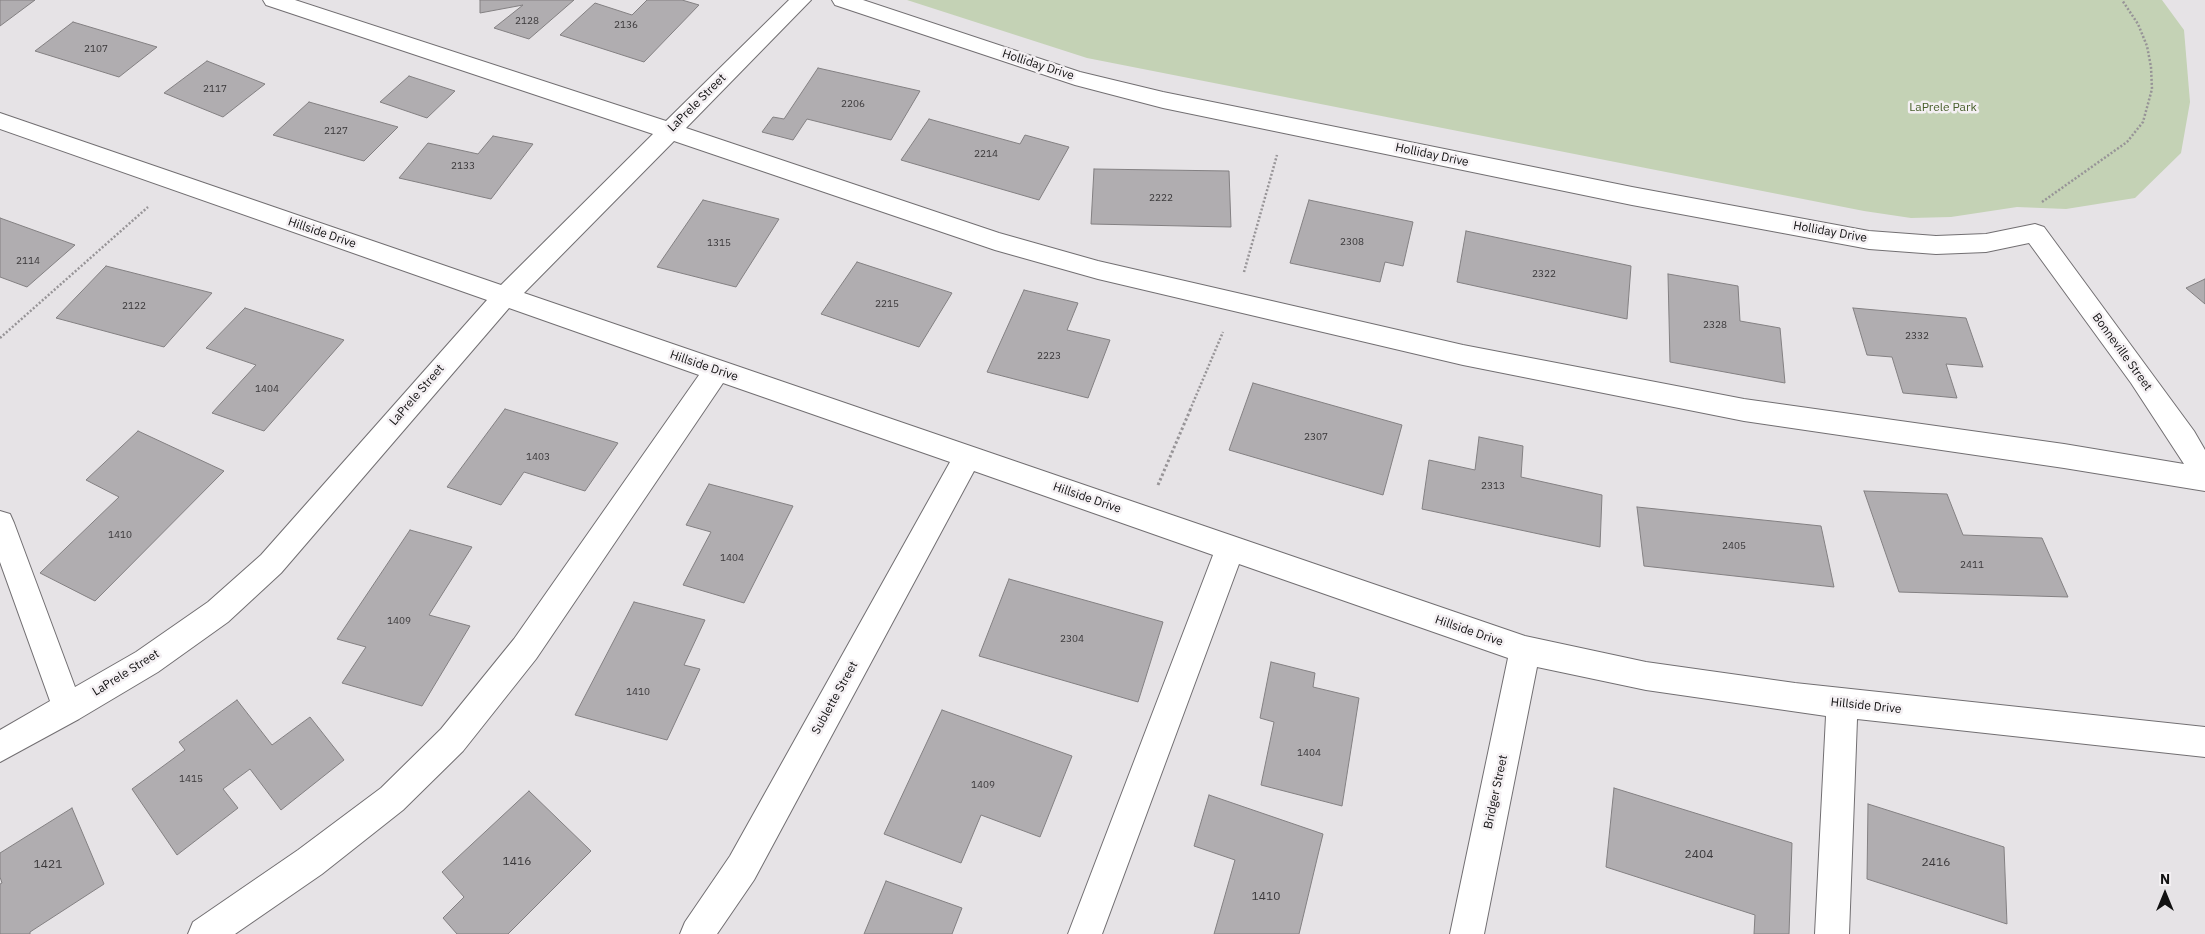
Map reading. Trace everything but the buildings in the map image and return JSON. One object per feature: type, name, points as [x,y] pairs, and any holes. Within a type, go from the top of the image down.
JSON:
[{"type":"street","points":[[273,0],[995,241],[1098,270],[1463,355],[1744,410],[2064,456],[2205,479]]},
{"type":"street","name":"LaPrele Street","points":[[0,747],[155,657],[218,612],[271,564],[504,296],[801,0]]},
{"type":"street","name":"Holliday Drive","points":[[842,0],[1075,78],[1256,119],[1632,196],[1869,240],[1936,245],[1986,243],[2035,232]]},
{"type":"street","name":"Hillside Drive","points":[[0,121],[1525,650],[1646,676],[1794,698],[2205,742]]},
{"type":"street","name":"Bonneville Street","points":[[2035,232],[2140,376],[2184,439],[2205,475]]},
{"type":"street","points":[[205,934],[310,862],[392,799],[452,740],[525,649],[717,370]]},
{"type":"street","name":"Sublette Street","points":[[697,934],[742,868],[967,457]]},
{"type":"street","points":[[0,523],[68,709]]},
{"type":"street","points":[[1085,934],[1230,549]]},
{"type":"street","name":"Bridger Street","points":[[1467,934],[1525,650]]},
{"type":"street","points":[[1832,934],[1842,703]]},
{"type":"path","points":[[2035,232],[2041,202],[2127,142],[2143,122],[2152,89],[2147,46],[2138,24],[2122,0]]},
{"type":"path","points":[[0,338],[176,182]]},
{"type":"green space","name":"LaPrele Park","points":[[907,0],[2162,0],[2184,30],[2190,102],[2181,153],[2135,198],[2066,209],[2017,207],[1951,217],[1911,218],[1864,211],[1087,58]]}]
